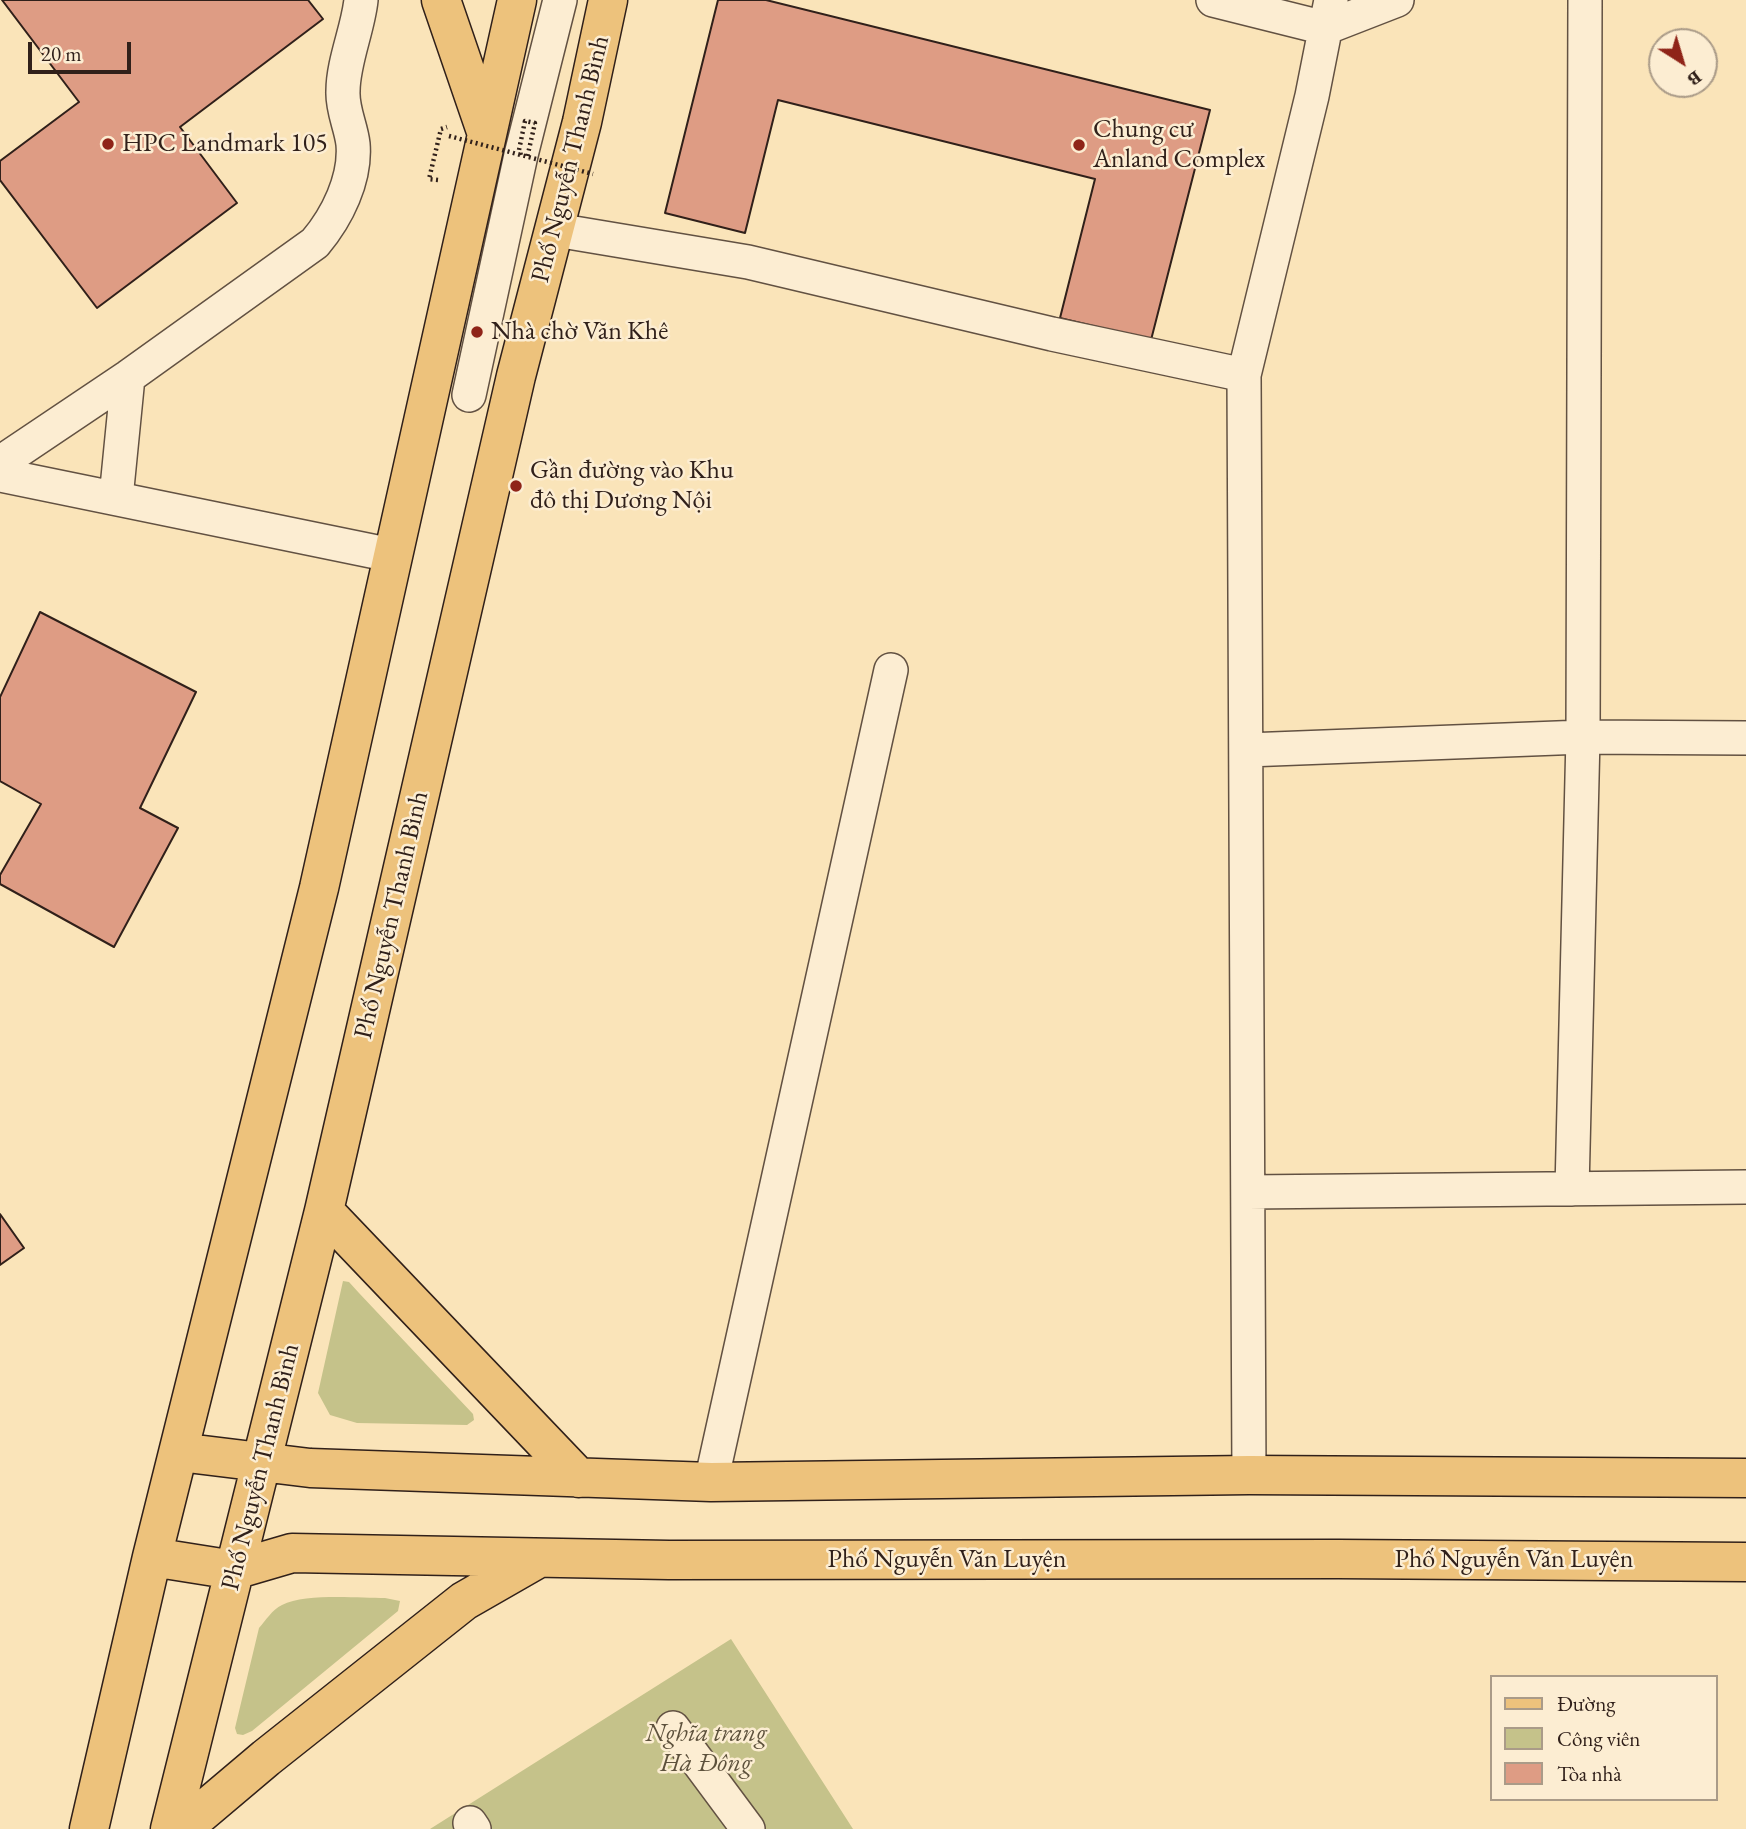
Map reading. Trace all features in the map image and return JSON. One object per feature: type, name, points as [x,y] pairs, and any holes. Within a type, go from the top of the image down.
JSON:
[{"type":"main road","points":[[441,0],[469,130]]},
{"type":"main road","points":[[89,1829],[152,1557],[319,888],[391,555],[469,130],[517,0]]},
{"type":"main road","name":"Phố Nguyễn Thanh Bình","points":[[170,1829],[324,1211],[516,376],[556,229],[608,0]]},
{"type":"main road","points":[[324,1211],[579,1478]]},
{"type":"main road","points":[[178,1452],[263,1463],[711,1482],[1249,1475],[1746,1478]]},
{"type":"main road","name":"Phố Nguyễn Văn Luyện","points":[[152,1557],[234,1570],[292,1553],[540,1557],[1746,1562]]},
{"type":"main road","points":[[182,1829],[464,1601],[540,1557]]},
{"type":"street","points":[[0,463],[128,377],[315,243],[333,222],[348,181],[353,143],[345,118],[342,88],[361,0]]},
{"type":"street","points":[[469,395],[560,0]]},
{"type":"street","points":[[1213,0],[1328,14],[1396,0]]},
{"type":"street","points":[[1572,1189],[1583,737],[1585,0]]},
{"type":"street","points":[[1249,1475],[1244,374],[1312,96],[1328,14]]},
{"type":"street","points":[[556,229],[748,262],[1052,334],[1244,374]]},
{"type":"street","points":[[116,498],[128,377]]},
{"type":"street","points":[[0,475],[391,555]]},
{"type":"street","points":[[711,1482],[891,670]]},
{"type":"street","points":[[1247,750],[1583,737],[1746,738]]},
{"type":"street","points":[[1248,1192],[1746,1187]]},
{"type":"street","points":[[673,1728],[748,1829]]},
{"type":"path","points":[[525,121],[535,123],[524,156],[519,150],[525,121]]},
{"type":"path","points":[[440,169],[438,181],[429,179],[441,129],[469,130]]},
{"type":"path","points":[[446,147],[449,136],[593,174]]},
{"type":"green space","points":[[343,1281],[349,1282],[473,1414],[474,1420],[467,1425],[357,1423],[330,1415],[318,1393]]},
{"type":"green space","points":[[385,1598],[400,1601],[398,1611],[252,1731],[243,1735],[237,1734],[235,1728],[259,1628],[269,1615],[282,1605],[304,1599]]},
{"type":"green space","name":"Nghĩa trang Hà Đông","points":[[731,1639],[853,1829],[430,1829]]},
{"type":"building","name":"HPC Landmark 105","points":[[2,0],[308,0],[323,19],[180,127],[237,203],[97,308],[0,180],[0,161],[79,102]]},
{"type":"building","name":"Chung cư Anland Complex","points":[[718,0],[766,0],[1210,110],[1151,340],[1060,318],[1095,179],[778,100],[745,233],[665,213]]},
{"type":"building","points":[[40,612],[196,692],[140,808],[178,828],[114,947],[0,884],[0,875],[41,804],[0,781],[0,697]]},
{"type":"building","points":[[0,1214],[24,1248],[0,1265]]},
{"type":"place","name":"HPC Landmark 105","points":[[108,144]]},
{"type":"place","name":"Chung cư Anland Complex","points":[[1079,145]]},
{"type":"place","name":"Nhà chờ Văn Khê","points":[[477,332]]},
{"type":"place","name":"Gần đường vào Khu đô thị Dương Nội","points":[[516,486]]}]
